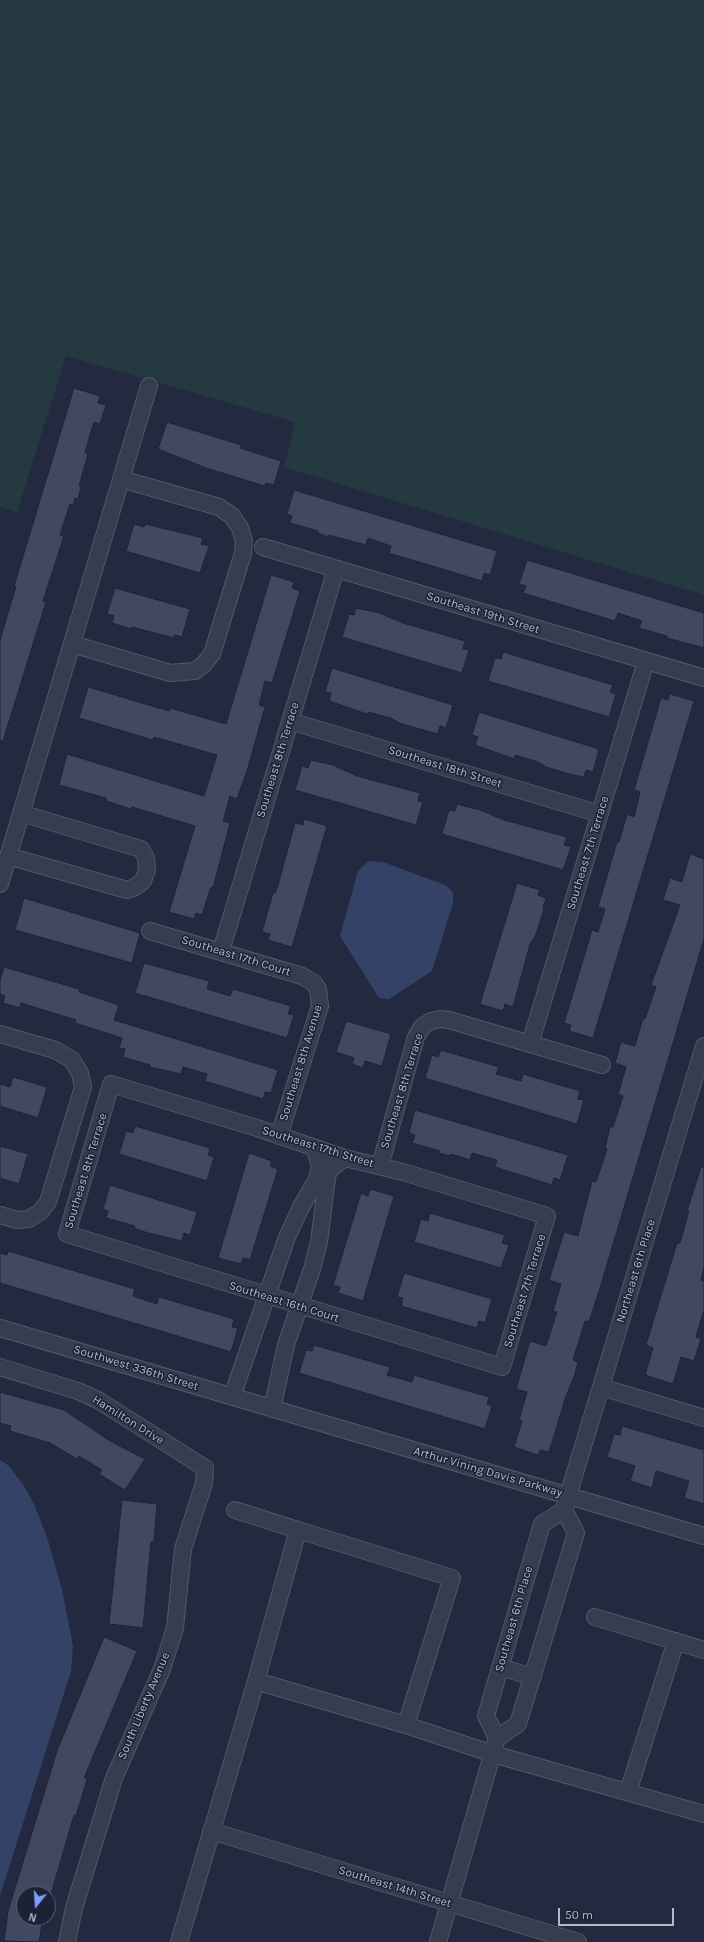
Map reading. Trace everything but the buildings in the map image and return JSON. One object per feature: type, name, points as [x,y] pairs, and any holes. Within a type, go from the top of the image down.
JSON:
[{"type":"street","points":[[0,884],[149,386]]},
{"type":"street","points":[[72,644],[170,674],[195,671],[203,665],[212,654],[243,553],[244,540],[240,528],[232,516],[219,507],[122,479]]},
{"type":"street","name":"Southeast 19th Street","points":[[263,547],[704,678]]},
{"type":"street","name":"Southeast 8th Terrace","points":[[221,951],[336,569]]},
{"type":"street","name":"Southeast 7th Terrace","points":[[530,1044],[646,661]]},
{"type":"street","name":"Southeast 18th Street","points":[[290,721],[600,814]]},
{"type":"street","points":[[8,856],[127,890],[136,888],[143,881],[147,870],[146,858],[141,849],[21,813]]},
{"type":"street","name":"Southeast 17th Court","points":[[150,931],[302,976],[314,984],[318,989]]},
{"type":"street","name":"Southeast 8th Avenue","points":[[279,1136],[320,1006],[318,989]]},
{"type":"street","name":"Southeast 8th Terrace","points":[[380,1166],[416,1037],[422,1027],[432,1021],[445,1019],[530,1044]]},
{"type":"street","points":[[0,1034],[55,1050],[72,1060],[80,1073],[83,1087],[48,1202],[40,1212],[29,1219],[17,1220],[0,1215]]},
{"type":"street","points":[[530,1044],[602,1065]]},
{"type":"street","name":"Northeast 6th Place","points":[[566,1503],[704,1046]]},
{"type":"street","name":"Southeast 8th Terrace","points":[[67,1234],[112,1084]]},
{"type":"street","name":"Southeast 17th Street","points":[[112,1084],[345,1158],[380,1166],[547,1216]]},
{"type":"street","points":[[232,1397],[296,1216],[319,1171],[320,1165],[314,1148]]},
{"type":"street","points":[[272,1408],[286,1345],[313,1264],[321,1226],[328,1174],[333,1166],[345,1158]]},
{"type":"street","points":[[296,1216],[304,1213],[314,1215],[321,1226]]},
{"type":"street","name":"Southeast 7th Terrace","points":[[502,1367],[547,1216]]},
{"type":"street","name":"Southeast 16th Court","points":[[67,1234],[267,1297],[502,1367]]},
{"type":"street","name":"Southwest 336th Street","points":[[0,1328],[272,1408]]},
{"type":"street","name":"Hamilton Drive","points":[[0,1367],[78,1391],[98,1400],[205,1468]]},
{"type":"street","points":[[601,1387],[704,1418]]},
{"type":"street","name":"Arthur Vining Davis Parkway","points":[[272,1408],[566,1503],[704,1536]]},
{"type":"street","name":"South Liberty Avenue","points":[[68,1942],[74,1908],[114,1778],[162,1670],[175,1628],[183,1549],[204,1483],[205,1468]]},
{"type":"street","points":[[438,1942],[497,1738],[518,1724],[576,1533],[566,1503]]},
{"type":"street","name":"Southeast 6th Place","points":[[497,1738],[486,1716],[500,1667],[542,1524],[566,1503]]},
{"type":"street","points":[[235,1510],[452,1578],[406,1726]]},
{"type":"street","points":[[179,1942],[256,1681],[298,1530]]},
{"type":"street","points":[[595,1617],[704,1650]]},
{"type":"street","points":[[628,1792],[676,1641]]},
{"type":"street","points":[[500,1667],[533,1677]]},
{"type":"street","points":[[256,1681],[406,1726],[492,1754],[704,1814]]},
{"type":"street","name":"Southeast 14th Street","points":[[212,1831],[578,1942]]},
{"type":"shaded area","points":[[0,0],[704,0],[704,595],[284,467],[295,422],[66,356],[17,512],[0,507]]},
{"type":"water","points":[[368,861],[383,862],[445,885],[453,892],[453,903],[432,971],[389,999],[379,998],[340,936],[358,871]]},
{"type":"water","points":[[0,1460],[9,1466],[24,1486],[33,1502],[47,1537],[62,1590],[73,1646],[71,1671],[0,1896]]}]
